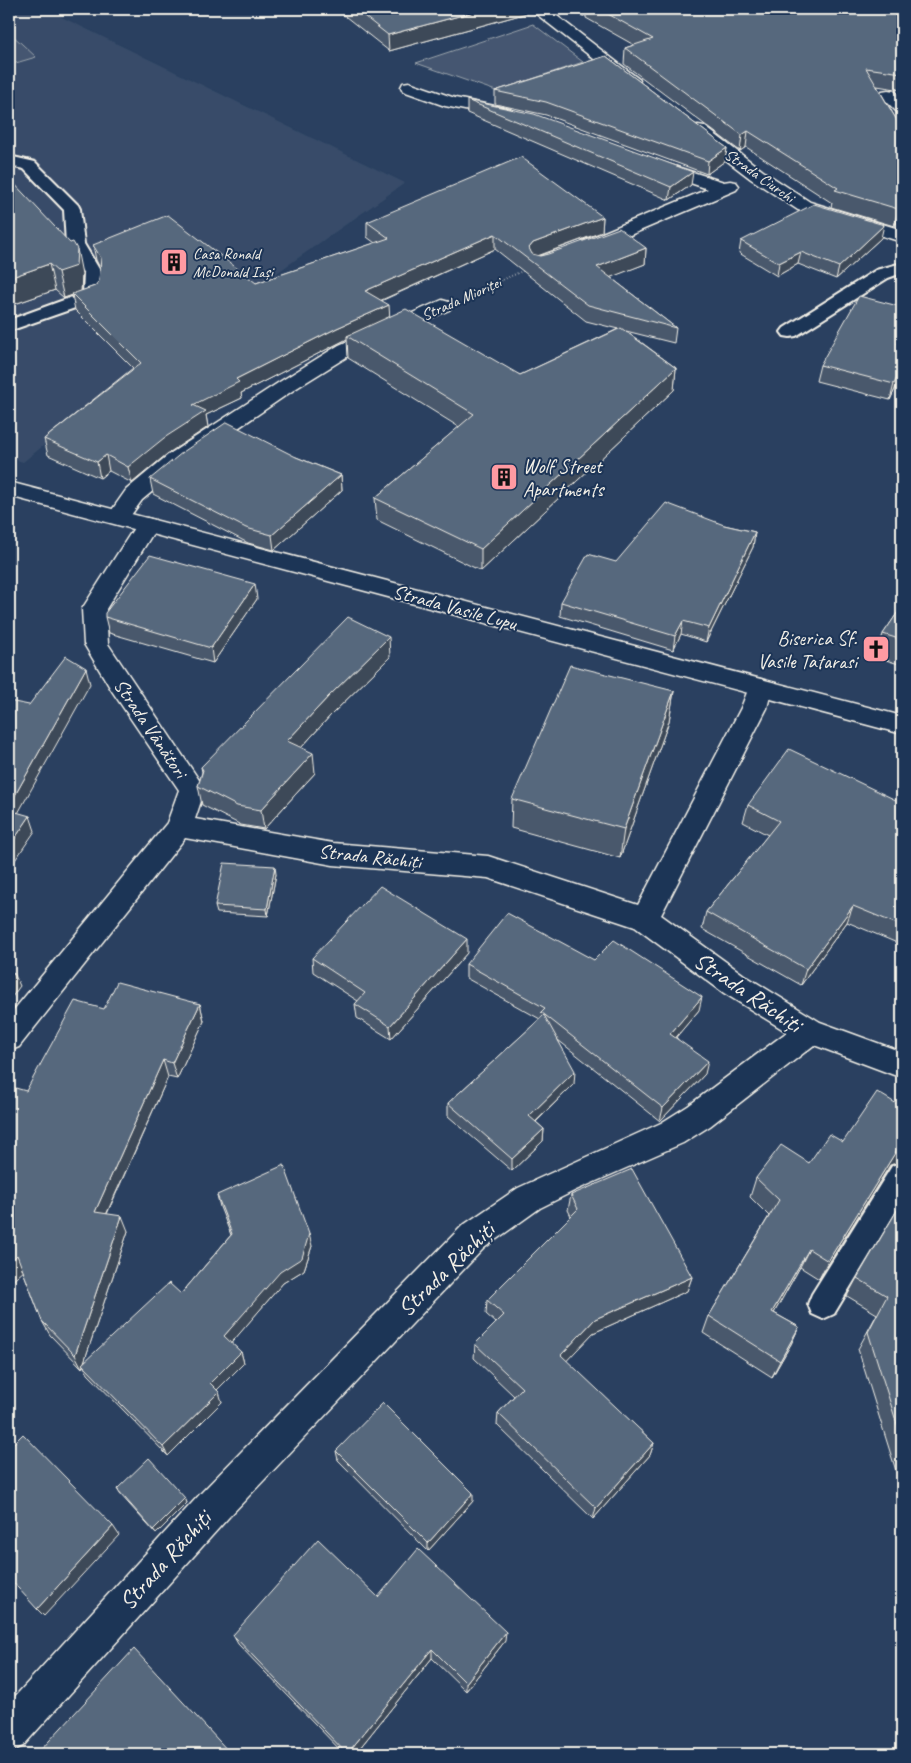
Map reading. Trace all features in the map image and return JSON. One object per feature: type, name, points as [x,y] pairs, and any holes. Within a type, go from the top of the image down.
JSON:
[{"type":"street","points":[[538,9],[642,88]]},
{"type":"street","points":[[409,86],[451,102],[522,117]]},
{"type":"street","points":[[888,95],[902,107]]},
{"type":"street","name":"Strada Ciurchi","points":[[686,121],[757,175],[804,206],[902,236]]},
{"type":"street","points":[[645,162],[723,188]]},
{"type":"street","points":[[540,264],[620,234],[723,188],[757,175]]},
{"type":"street","name":"Strada Mioriței","points":[[118,517],[134,495],[176,460],[288,385],[346,349],[442,306]]},
{"type":"street","name":"Strada Vasile Lupu","points":[[9,489],[902,725]]},
{"type":"street","name":"Strada Vânători","points":[[9,1038],[179,827],[192,789],[96,644],[94,609],[148,525]]},
{"type":"street","points":[[645,919],[754,708],[760,688]]},
{"type":"street","name":"Strada Răchiți","points":[[9,1732],[214,1505],[473,1237],[529,1198],[672,1133],[699,1116],[810,1031],[734,984],[645,919],[488,867],[333,854],[179,827]]},
{"type":"street","points":[[810,1031],[902,1065]]},
{"type":"lane","points":[[9,161],[28,165],[72,209],[75,244],[94,274],[92,296],[9,326]]},
{"type":"lane","points":[[790,332],[882,274],[902,268]]},
{"type":"lane","points":[[823,1304],[902,1175]]},
{"type":"path","name":"Strada Mioriței","points":[[442,306],[540,264]]},
{"type":"shaded area","points":[[9,9],[45,9],[405,183],[137,371],[23,462],[9,458]]},
{"type":"shaded area","points":[[533,24],[583,62],[496,91],[416,63]]},
{"type":"shaded area","points":[[9,32],[36,57],[9,65]]},
{"type":"building","points":[[355,9],[485,9],[388,35]]},
{"type":"building","points":[[599,9],[902,9],[902,73],[866,68],[902,129],[902,207],[898,209],[835,190],[838,188],[748,131],[742,135],[625,48],[653,39]]},
{"type":"building","points":[[606,56],[727,148],[708,161],[546,102],[495,91]]},
{"type":"building","points":[[467,100],[534,114],[693,172],[671,187]]},
{"type":"building","points":[[521,157],[603,217],[533,243],[529,248],[532,254],[540,256],[548,254],[619,228],[646,248],[597,267],[676,328],[588,305],[495,234],[365,291],[389,305],[337,328],[236,379],[239,382],[193,405],[206,411],[164,438],[128,467],[106,455],[97,462],[44,439],[141,363],[72,294],[95,286],[99,281],[101,258],[93,245],[168,215],[256,283],[389,238],[367,222]]},
{"type":"building","points":[[9,178],[70,243],[73,242],[77,249],[76,266],[58,272],[49,264],[9,278]]},
{"type":"building","points":[[814,204],[884,225],[839,267],[801,252],[779,263],[741,241]]},
{"type":"building","points":[[859,296],[902,307],[902,333],[897,344],[902,345],[902,367],[894,384],[820,365]]},
{"type":"building","points":[[406,309],[520,375],[621,328],[676,368],[481,549],[375,498],[474,414],[347,336]]},
{"type":"building","points":[[227,422],[296,457],[341,475],[272,535],[246,528],[150,479],[183,452]]},
{"type":"building","points":[[666,503],[724,525],[755,532],[709,628],[683,621],[675,636],[561,602],[588,554],[616,562]]},
{"type":"building","points":[[150,555],[255,584],[211,648],[105,617],[105,613]]},
{"type":"building","points":[[902,606],[902,640],[883,634]]},
{"type":"building","points":[[348,617],[389,637],[328,697],[287,741],[313,753],[261,810],[237,806],[198,786],[203,770],[201,767]]},
{"type":"building","points":[[66,656],[86,668],[9,806],[9,701],[29,705]]},
{"type":"building","points":[[570,665],[674,691],[624,829],[512,799]]},
{"type":"building","points":[[789,749],[902,803],[902,926],[853,906],[806,969],[706,912],[779,821],[748,805]]},
{"type":"building","points":[[9,810],[30,816],[9,847]]},
{"type":"building","points":[[224,863],[275,866],[267,909],[215,906]]},
{"type":"building","points":[[380,886],[467,939],[390,1026],[355,1004],[365,993],[312,958]]},
{"type":"building","points":[[507,913],[594,960],[614,940],[702,997],[670,1034],[708,1061],[663,1108],[541,1012],[545,1008],[466,964]]},
{"type":"building","points":[[9,970],[14,973],[9,980]]},
{"type":"building","points":[[117,982],[200,1004],[172,1063],[163,1060],[95,1212],[122,1216],[75,1355],[42,1321],[17,1255],[9,1263],[9,1094],[12,1087],[26,1091],[75,1001],[104,1009]]},
{"type":"building","points":[[544,1015],[575,1071],[529,1116],[544,1129],[512,1159],[448,1103]]},
{"type":"building","points":[[877,1092],[902,1107],[902,1145],[900,1145],[828,1261],[809,1249],[772,1312],[799,1327],[780,1361],[709,1316],[779,1200],[756,1178],[781,1145],[809,1163],[829,1134],[843,1142]]},
{"type":"building","points":[[284,1165],[309,1234],[302,1258],[280,1272],[224,1336],[241,1352],[210,1383],[219,1392],[163,1447],[82,1364],[169,1283],[181,1294],[232,1234],[217,1195]]},
{"type":"building","points":[[632,1169],[692,1277],[595,1319],[561,1355],[654,1443],[596,1508],[498,1413],[522,1388],[475,1344],[504,1315],[487,1300],[578,1209],[571,1195]]},
{"type":"building","points":[[902,1202],[902,1440],[868,1332],[887,1296],[857,1278]]},
{"type":"building","points":[[383,1403],[473,1493],[428,1543],[336,1451]]},
{"type":"building","points":[[23,1434],[113,1526],[37,1609],[9,1578],[9,1448]]},
{"type":"building","points":[[149,1458],[185,1498],[153,1530],[117,1489]]},
{"type":"building","points":[[318,1539],[378,1597],[418,1549],[506,1632],[466,1683],[432,1649],[347,1754],[233,1635]]},
{"type":"building","points":[[134,1649],[231,1754],[37,1754]]},
{"type":"place","name":"Casa Ronald McDonald Iași","points":[[174,262]]},
{"type":"place","name":"Wolf Street Apartments","points":[[504,477]]},
{"type":"place","name":"Biserica Sf. Vasile Tatarasi","points":[[876,649]]}]
